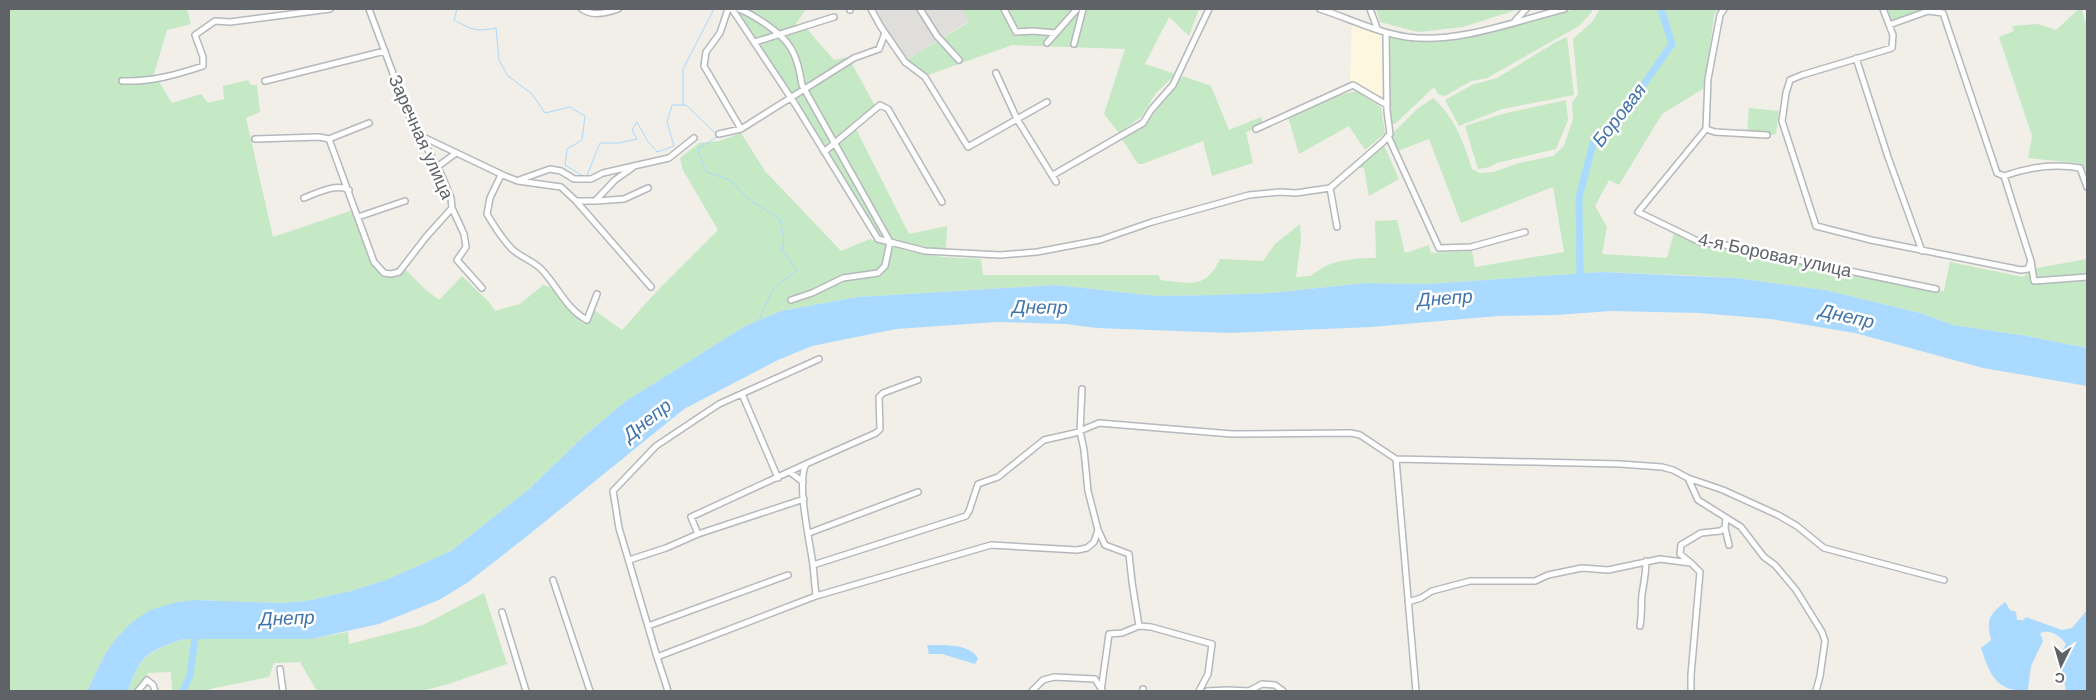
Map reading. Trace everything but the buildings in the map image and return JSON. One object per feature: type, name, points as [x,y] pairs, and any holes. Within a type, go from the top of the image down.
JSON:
[{"type":"street","points":[[122,81],[142,82],[169,77],[203,66],[203,57],[194,35],[215,21],[230,22],[330,9]]},
{"type":"street","name":"Заречная улица","points":[[368,9],[407,111],[437,167],[451,198],[452,208],[461,225],[466,242],[464,251],[457,257],[457,260],[482,288]]},
{"type":"street","points":[[582,9],[599,14],[618,9]]},
{"type":"street","points":[[728,9],[720,33],[706,52],[704,66],[741,129]]},
{"type":"street","points":[[732,9],[790,97],[878,239],[925,251],[965,254],[1000,255],[1037,252],[1100,240],[1152,222],[1249,195],[1280,192],[1296,193],[1330,188],[1390,134],[1387,105],[1386,33]]},
{"type":"street","points":[[739,9],[747,10],[790,46],[799,67],[802,85],[806,89],[890,242],[885,266],[878,273],[843,278],[812,293],[791,300]]},
{"type":"street","points":[[871,9],[905,62],[925,77],[968,147],[1047,102]]},
{"type":"street","points":[[920,9],[937,36],[959,60]]},
{"type":"street","points":[[1004,9],[1016,32],[1055,33]]},
{"type":"street","points":[[1047,43],[1078,9]]},
{"type":"street","points":[[1074,44],[1078,9]]},
{"type":"street","points":[[1053,175],[1143,123],[1151,110],[1174,85],[1209,9]]},
{"type":"street","points":[[1320,9],[1377,28],[1386,33],[1426,38],[1455,36],[1564,9]]},
{"type":"street","points":[[1370,9],[1377,28]]},
{"type":"street","points":[[1514,22],[1526,9]]},
{"type":"street","points":[[1724,9],[1720,15],[1708,79],[1706,129],[1715,132],[1767,135]]},
{"type":"street","points":[[1883,9],[1893,35],[1892,48],[1790,80],[1782,121],[1816,226],[1922,251],[2021,270],[2028,269],[2031,261]]},
{"type":"street","points":[[739,20],[747,10]]},
{"type":"street","points":[[1889,25],[1928,11],[1943,13],[1969,85],[1991,159],[1997,172],[2004,176],[2031,261],[2034,282],[2087,277]]},
{"type":"street","points":[[755,42],[834,17]]},
{"type":"street","points":[[719,134],[741,129],[854,58],[878,49],[885,33]]},
{"type":"street","points":[[266,81],[384,51]]},
{"type":"street","points":[[1856,58],[1888,157],[1922,251]]},
{"type":"street","points":[[996,73],[1017,119],[1056,182]]},
{"type":"street","points":[[1256,129],[1353,85],[1387,105]]},
{"type":"street","points":[[824,152],[880,104],[888,109],[942,202]]},
{"type":"street","points":[[255,139],[319,137],[329,140],[369,124]]},
{"type":"street","name":"4-я Боровая улица","points":[[1706,129],[1638,212],[1702,243],[1733,246],[1936,289]]},
{"type":"street","points":[[418,134],[501,175],[518,181],[561,187],[576,201],[651,288]]},
{"type":"street","points":[[1388,136],[1438,248],[1471,247],[1525,232]]},
{"type":"street","points":[[518,181],[550,169],[561,171],[574,179],[591,179],[603,173],[669,158],[694,138]]},
{"type":"street","points":[[329,140],[374,262],[381,271],[391,274],[399,272],[426,237],[452,208]]},
{"type":"street","points":[[437,167],[456,153]]},
{"type":"street","points":[[595,201],[606,188],[626,171],[644,164]]},
{"type":"street","points":[[2004,176],[2024,169],[2065,165],[2080,168],[2087,187]]},
{"type":"street","points":[[501,175],[490,198],[487,214],[513,250],[540,269],[578,315],[587,320],[597,294]]},
{"type":"street","points":[[304,198],[336,188],[348,190]]},
{"type":"street","points":[[576,201],[624,199],[648,188]]},
{"type":"street","points":[[1330,188],[1337,227]]},
{"type":"street","points":[[358,217],[405,201]]},
{"type":"street","points":[[668,691],[619,528],[613,491],[656,446],[719,404],[794,372],[819,359]]},
{"type":"street","points":[[698,534],[691,516],[876,433],[882,423],[879,397],[883,393],[918,380]]},
{"type":"street","points":[[1082,389],[1080,431],[1088,492],[1098,530],[1105,544],[1130,554],[1132,582],[1140,626]]},
{"type":"street","points":[[742,394],[778,478]]},
{"type":"street","points":[[813,565],[966,516],[978,484],[998,476],[1044,440],[1080,431],[1099,423],[1232,434],[1351,433],[1360,435],[1396,459],[1620,464],[1662,467],[1723,490],[1778,515],[1798,526],[1824,548],[1944,580]]},
{"type":"street","points":[[1396,459],[1416,691]]},
{"type":"street","points":[[806,464],[802,472],[804,499],[810,533],[816,596]]},
{"type":"street","points":[[790,472],[803,482]]},
{"type":"street","points":[[1688,478],[1698,500],[1741,527],[1764,557],[1775,565],[1796,590],[1822,632],[1825,641],[1816,691]]},
{"type":"street","points":[[810,533],[918,492]]},
{"type":"street","points":[[629,560],[698,534],[804,499]]},
{"type":"street","points":[[1726,518],[1724,528],[1729,545]]},
{"type":"street","points":[[1691,691],[1700,572],[1680,554],[1681,546],[1701,533],[1720,531],[1724,528]]},
{"type":"street","points":[[657,657],[816,596],[991,546],[1077,550],[1087,548],[1094,542],[1098,530]]},
{"type":"street","points":[[1408,602],[1421,598],[1432,591],[1470,581],[1535,581],[1548,575],[1582,568],[1608,570],[1660,559],[1691,563]]},
{"type":"street","points":[[1640,626],[1646,561]]},
{"type":"street","points":[[648,626],[788,575]]},
{"type":"street","points":[[553,580],[590,691]]},
{"type":"street","points":[[502,612],[526,691]]},
{"type":"street","points":[[1102,690],[1109,634],[1122,633],[1140,626],[1151,627],[1212,644],[1208,674],[1199,691]]},
{"type":"street","points":[[280,669],[282,691]]},
{"type":"street","points":[[1032,691],[1043,680],[1054,677],[1095,679],[1102,690]]},
{"type":"street","points":[[138,691],[148,680],[153,684],[155,691]]},
{"type":"street","points":[[1207,691],[1249,691],[1262,684],[1275,685],[1283,691]]},
{"type":"shaded area","points":[[877,9],[963,9],[969,21],[905,61],[885,33]]},
{"type":"shaded area","points":[[1352,24],[1382,35],[1383,95],[1380,99],[1350,80]]},
{"type":"green space","points":[[9,9],[187,9],[191,24],[167,30],[154,74],[172,103],[201,94],[208,103],[224,99],[223,86],[248,80],[251,85],[257,85],[260,112],[246,118],[273,237],[356,209],[375,267],[383,274],[400,267],[404,268],[439,300],[462,276],[489,302],[495,311],[520,304],[543,285],[552,288],[583,323],[593,309],[622,330],[657,291],[718,230],[683,170],[680,158],[699,143],[719,141],[741,133],[765,171],[841,251],[870,239],[908,251],[943,257],[981,259],[983,275],[1159,275],[1160,280],[1196,282],[1209,276],[1220,259],[1263,261],[1275,244],[1300,224],[1301,240],[1296,277],[1311,276],[1333,263],[1350,259],[1376,258],[1375,221],[1397,220],[1405,253],[1429,245],[1431,253],[1472,251],[1475,267],[1564,252],[1553,187],[1461,223],[1429,139],[1395,152],[1389,137],[1416,110],[1433,98],[1447,113],[1462,140],[1472,169],[1480,173],[1493,172],[1519,163],[1553,156],[1564,146],[1573,119],[1572,103],[1578,94],[1573,39],[1592,22],[1600,9],[1719,9],[1714,14],[1706,87],[1662,114],[1619,185],[1609,180],[1595,206],[1607,227],[1602,254],[1667,258],[1675,229],[1704,247],[1745,251],[1944,291],[1950,262],[2023,277],[2032,269],[2087,259],[2087,348],[2027,336],[1953,325],[1920,313],[1825,290],[1736,278],[1682,275],[1601,272],[1427,284],[1365,283],[1270,293],[1216,295],[1157,296],[1056,285],[857,297],[781,311],[745,326],[626,401],[583,437],[529,489],[451,551],[386,580],[351,591],[306,601],[279,603],[210,600],[177,602],[131,623],[105,654],[87,691],[9,691]]},
{"type":"green space","points":[[736,9],[806,9],[794,27],[807,29],[834,60],[848,57],[877,109],[855,127],[909,234],[947,226],[946,250],[876,239]]},
{"type":"green space","points":[[963,9],[1199,9],[1189,36],[1169,17],[1145,64],[1176,74],[1156,93],[1141,117],[1119,133],[1104,114],[1125,49],[1012,45],[928,75],[905,61],[969,22]]},
{"type":"green space","points":[[1376,9],[1519,9],[1463,27],[1418,32],[1380,22]]},
{"type":"green space","points":[[1576,9],[1592,9],[1592,12],[1579,26],[1487,78],[1471,81],[1445,96],[1438,94],[1434,87],[1396,123],[1391,125],[1388,105],[1388,37],[1408,41],[1456,39],[1497,31]]},
{"type":"green space","points":[[1884,9],[1926,9],[1890,22]]},
{"type":"green space","points":[[2079,9],[2082,9],[2085,22],[2087,22],[2087,169],[2083,170],[2078,163],[2028,158],[2032,136],[1999,37],[2014,31],[2012,26],[2038,24],[2056,30]]},
{"type":"green space","points":[[1567,37],[1574,95],[1502,109],[1459,126],[1445,100],[1472,85],[1497,78]]},
{"type":"green space","points":[[1183,76],[1211,86],[1229,130],[1261,117],[1264,126],[1246,132],[1253,163],[1212,176],[1203,141],[1138,164],[1122,139],[1148,122]]},
{"type":"green space","points":[[1356,91],[1381,107],[1385,133],[1365,150],[1349,126],[1299,154],[1288,117],[1319,101]]},
{"type":"green space","points":[[1566,100],[1568,120],[1556,149],[1478,169],[1465,126],[1502,114]]},
{"type":"green space","points":[[1749,108],[1779,111],[1776,134],[1769,136],[1747,134]]},
{"type":"green space","points":[[1383,143],[1399,179],[1369,196],[1364,168],[1357,168]]},
{"type":"green space","points":[[484,593],[507,664],[445,685],[421,691],[317,691],[300,662],[274,663],[269,677],[210,689],[209,691],[172,691],[171,672],[148,673],[139,691],[128,691],[132,679],[147,656],[162,647],[184,639],[311,639],[348,632],[349,644],[423,625]]},
{"type":"water","name":"Днепр","points":[[1601,272],[1736,278],[1825,290],[1920,313],[1953,325],[2027,336],[2087,348],[2087,386],[1983,368],[1855,333],[1771,319],[1699,313],[1611,311],[1557,315],[1498,316],[1371,327],[1229,333],[997,322],[896,329],[812,346],[778,360],[684,409],[467,583],[439,600],[379,624],[311,639],[184,639],[162,647],[147,656],[136,670],[128,691],[87,691],[105,654],[116,639],[131,623],[150,610],[177,602],[196,600],[279,603],[306,601],[351,591],[386,580],[451,551],[529,489],[583,437],[626,401],[745,326],[781,311],[857,297],[1056,285],[1157,296],[1216,295],[1270,293],[1365,283],[1427,284]]},
{"type":"water","points":[[2005,602],[2010,610],[2016,612],[2017,620],[2023,620],[2026,617],[2062,630],[2072,628],[2087,610],[2087,691],[2066,691],[2059,656],[2066,644],[2058,636],[2048,632],[2040,633],[2043,641],[2031,666],[2028,689],[2025,691],[2015,690],[2000,684],[1987,665],[1981,648],[1991,640],[1989,622],[1992,614]]},
{"type":"water","points":[[927,645],[948,645],[963,648],[969,650],[978,659],[975,664],[942,654],[929,654]]},
{"type":"waterway","points":[[457,9],[454,20],[465,26],[479,30],[496,28],[499,60],[508,76],[532,94],[545,113],[570,107],[585,116],[582,140],[567,149],[565,165],[583,176]]},
{"type":"waterway","points":[[683,105],[683,69],[714,9]]},
{"type":"waterway","name":"Боровая","points":[[1580,282],[1579,197],[1593,144],[1633,100],[1672,44],[1661,9]]},
{"type":"waterway","points":[[586,178],[600,143],[619,143],[637,139],[632,130],[637,122],[647,140],[657,152],[674,146],[667,122],[672,105],[686,105],[718,136],[698,149],[706,172],[730,180],[747,198],[780,219],[784,240],[782,250],[797,270],[773,289],[759,320]]},
{"type":"waterway","points":[[183,691],[190,675],[196,631]]}]
